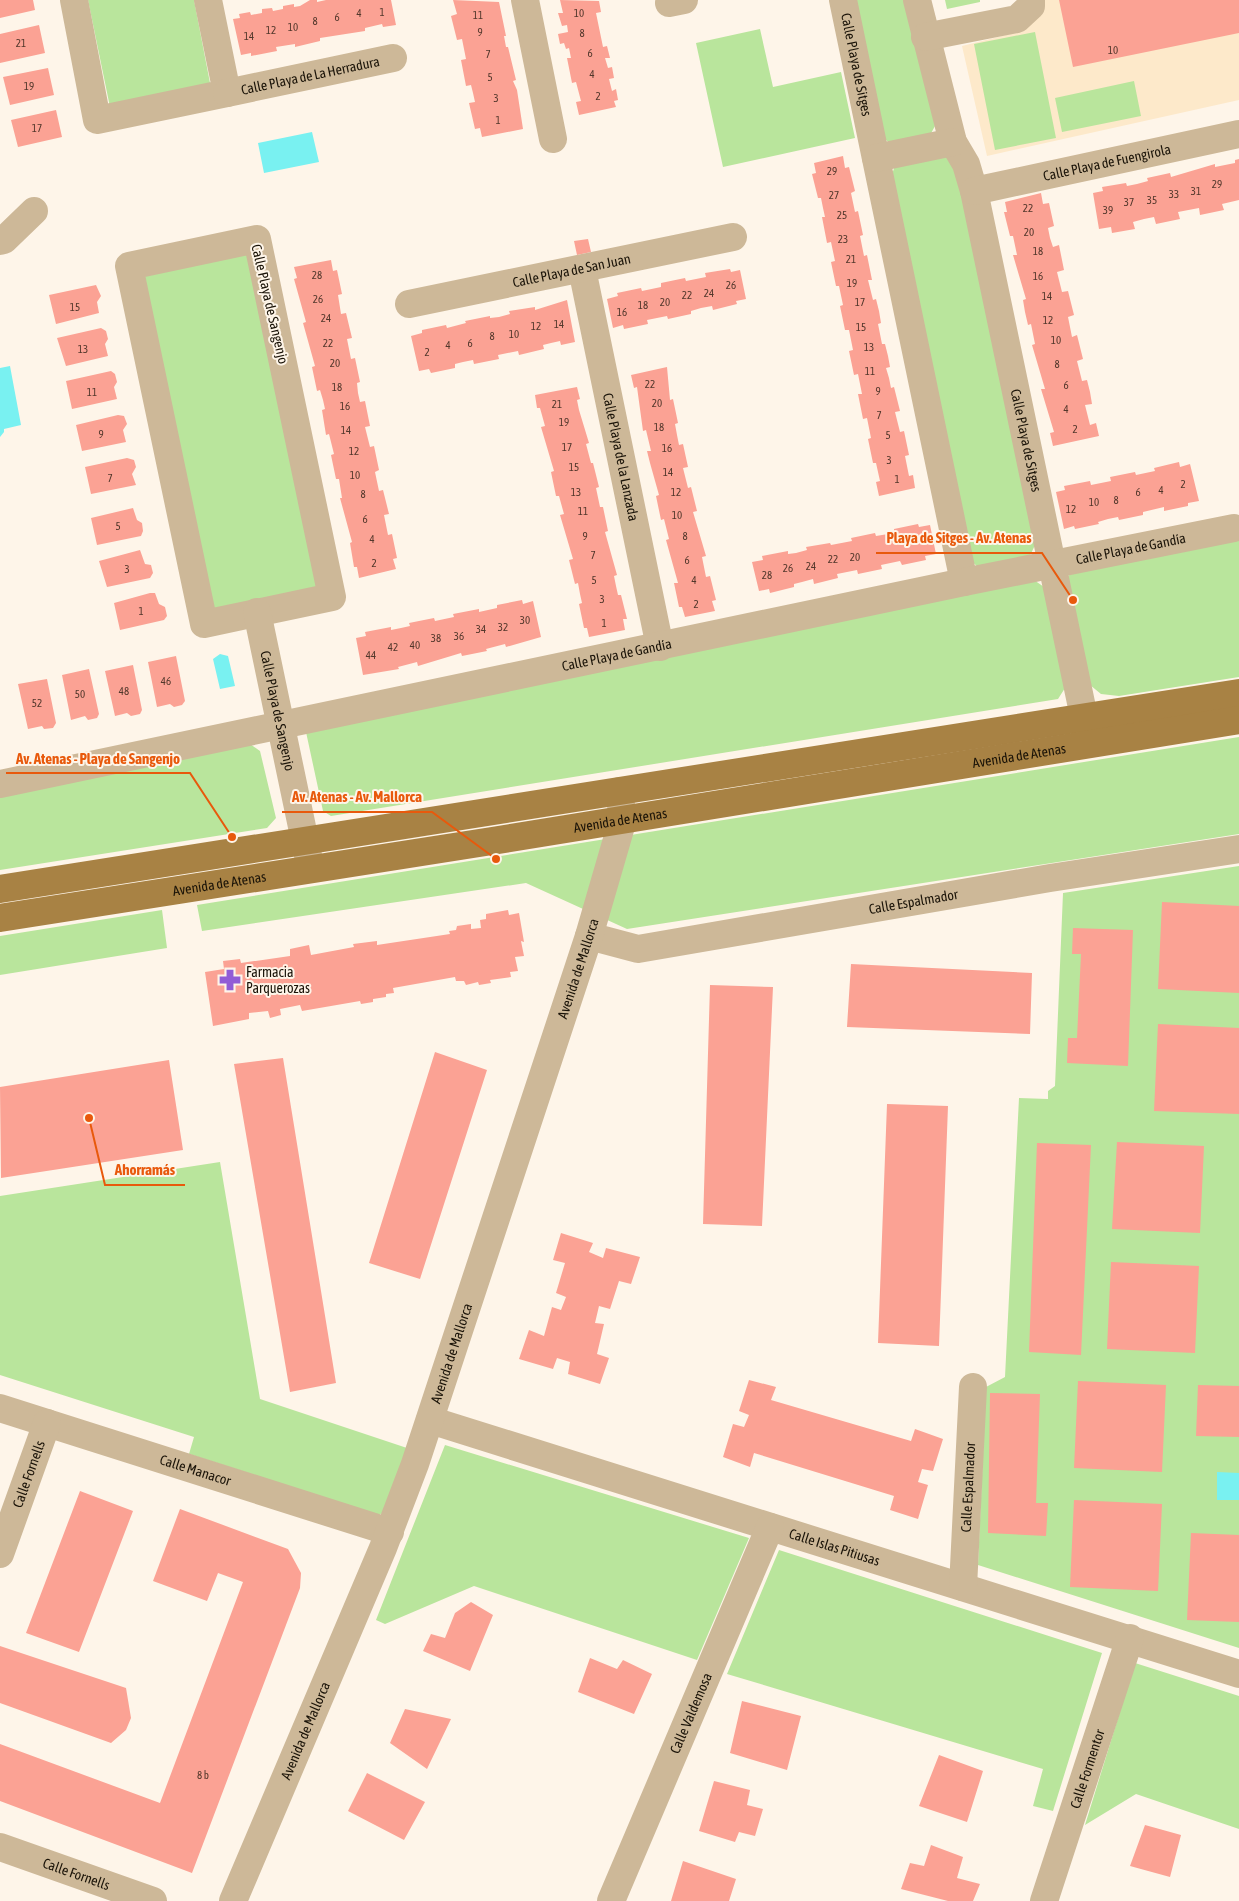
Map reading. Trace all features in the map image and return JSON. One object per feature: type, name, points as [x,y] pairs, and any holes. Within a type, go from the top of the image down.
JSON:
[{"type":"main road","name":"Avenida de Atenas","points":[[0,889],[1239,693]]},
{"type":"main road","name":"Avenida de Atenas","points":[[0,918],[1239,720]]},
{"type":"street","points":[[74,0],[97,120],[228,93],[208,0]]},
{"type":"street","points":[[525,0],[553,139]]},
{"type":"street","name":"Calle Playa de Sitges","points":[[843,0],[964,582]]},
{"type":"street","name":"Calle Playa de Sitges","points":[[917,0],[953,142],[966,164],[974,191],[1051,566],[1090,743]]},
{"type":"street","points":[[925,37],[1017,19],[1031,6],[1031,0]]},
{"type":"street","name":"Calle Playa de La Herradura","points":[[228,93],[393,58]]},
{"type":"street","name":"Calle Playa de Fuengirola","points":[[974,191],[1239,134]]},
{"type":"street","points":[[876,158],[953,142]]},
{"type":"street","points":[[0,241],[4,240],[34,211]]},
{"type":"street","name":"Calle Playa de San Juan","points":[[409,304],[733,237]]},
{"type":"street","name":"Calle Playa de Sangenjo","points":[[257,239],[332,597],[257,612],[204,624],[129,266],[257,239]]},
{"type":"street","name":"Calle Playa de la Lanzada","points":[[582,269],[660,647]]},
{"type":"street","name":"Calle Playa de Gandía","points":[[0,784],[964,582],[1234,528]]},
{"type":"street","name":"Calle Playa de Sangenjo","points":[[257,612],[310,868]]},
{"type":"street","name":"Avenida de Mallorca","points":[[233,1901],[390,1532],[430,1420],[589,936],[623,819],[619,790]]},
{"type":"street","name":"Calle Espalmador","points":[[589,936],[638,949],[1050,878],[1239,849]]},
{"type":"street","name":"Calle Espalmador","points":[[963,1587],[973,1386]]},
{"type":"street","name":"Calle Manacor","points":[[0,1408],[390,1532]]},
{"type":"street","name":"Calle Islas Pitiusas","points":[[430,1420],[1130,1638],[1239,1674]]},
{"type":"street","name":"Calle Fornells","points":[[0,1554],[48,1423]]},
{"type":"street","name":"Calle Valdemosa","points":[[611,1901],[770,1527]]},
{"type":"street","name":"Calle Formentor","points":[[1044,1901],[1130,1638]]},
{"type":"street","name":"Calle Fornells","points":[[0,1847],[153,1901]]},
{"type":"shaded area","points":[[1043,0],[1239,0],[1239,100],[987,156],[962,46],[1022,31]]},
{"type":"green space","points":[[88,0],[194,0],[210,83],[110,107]]},
{"type":"green space","points":[[853,0],[908,0],[935,126],[929,137],[891,144],[881,136]]},
{"type":"green space","points":[[945,0],[980,0],[980,2],[947,9]]},
{"type":"green space","points":[[760,29],[773,87],[841,72],[855,138],[723,167],[696,43]]},
{"type":"green space","points":[[1035,32],[1056,138],[995,150],[974,44]]},
{"type":"green space","points":[[1134,81],[1141,116],[1062,132],[1055,98]]},
{"type":"green space","points":[[946,155],[961,166],[1035,545],[1029,558],[979,568],[969,559],[891,178],[895,165]]},
{"type":"green space","points":[[248,252],[319,589],[213,611],[142,274]]},
{"type":"green space","points":[[1239,536],[1239,677],[1119,696],[1101,694],[1090,685],[1066,580],[1072,571]]},
{"type":"green space","points":[[1034,580],[1044,587],[1065,688],[1058,699],[331,816],[323,811],[306,732]]},
{"type":"green space","points":[[1239,737],[1239,834],[627,929],[526,883],[202,931],[197,905]]},
{"type":"green space","points":[[250,744],[260,751],[276,818],[267,828],[0,870],[0,796]]},
{"type":"green space","points":[[1239,866],[1239,1648],[978,1565],[986,1387],[1005,1377],[1019,1098],[1048,1099],[1048,1091],[1055,1086],[1063,893]]},
{"type":"green space","points":[[162,910],[167,948],[0,975],[0,936]]},
{"type":"green space","points":[[220,1162],[260,1399],[407,1448],[383,1513],[378,1515],[189,1454],[194,1437],[0,1375],[0,1196]]},
{"type":"green space","points":[[445,1445],[749,1538],[697,1660],[474,1586],[385,1624],[376,1620]]},
{"type":"green space","points":[[779,1550],[1102,1653],[1053,1811],[1033,1806],[1043,1769],[727,1674]]},
{"type":"green space","points":[[1135,1663],[1239,1696],[1239,1829],[1136,1794],[1085,1825]]},
{"type":"water","points":[[312,132],[319,162],[264,173],[258,143]]},
{"type":"water","points":[[10,366],[21,425],[4,429],[0,437],[0,368]]},
{"type":"water","points":[[220,654],[228,656],[235,686],[220,689],[213,659]]},
{"type":"water","points":[[1217,1472],[1239,1473],[1239,1500],[1217,1500]]},
{"type":"building","points":[[0,0],[33,0],[35,10],[0,18]]},
{"type":"building","points":[[310,0],[317,0],[317,2],[326,0],[391,0],[396,25],[383,27],[382,24],[365,28],[365,31],[320,38],[320,41],[295,47],[295,44],[276,47],[277,51],[251,56],[251,53],[241,55],[233,19],[240,18],[239,14],[250,12],[251,15],[262,13],[262,9],[272,8],[273,11],[283,9],[283,6],[294,4],[294,7],[300,6]]},
{"type":"building","points":[[453,0],[499,2],[506,36],[504,36],[506,47],[508,47],[516,80],[513,81],[517,90],[523,129],[482,137],[480,128],[475,129],[469,103],[475,102],[471,85],[466,86],[461,60],[466,59],[462,39],[457,40],[451,16],[457,14]]},
{"type":"building","points":[[560,0],[599,1],[601,12],[596,13],[603,47],[607,46],[610,58],[605,58],[608,68],[612,67],[614,78],[609,79],[612,91],[616,89],[618,100],[614,101],[616,107],[579,115],[576,102],[581,101],[576,82],[572,83],[567,58],[571,58],[569,48],[566,49],[564,43],[560,44],[558,34],[568,32],[567,25],[562,26],[558,13],[563,13]]},
{"type":"building","points":[[1059,0],[1239,0],[1239,33],[1073,67]]},
{"type":"building","points":[[39,25],[45,53],[0,63],[0,34]]},
{"type":"building","points":[[48,68],[54,95],[10,105],[3,77]]},
{"type":"building","points":[[56,110],[62,137],[18,147],[11,120]]},
{"type":"building","points":[[843,156],[845,168],[849,167],[855,191],[851,193],[855,212],[858,211],[863,235],[860,236],[864,256],[867,255],[872,280],[868,280],[873,300],[876,299],[879,311],[881,323],[878,324],[882,344],[885,344],[890,367],[886,368],[891,388],[894,387],[900,411],[895,412],[900,432],[904,431],[909,455],[905,456],[909,476],[913,475],[915,488],[879,496],[876,482],[880,481],[876,463],[873,463],[868,439],[871,438],[867,418],[863,419],[858,394],[862,394],[858,374],[854,375],[849,351],[853,350],[849,330],[845,330],[840,306],[843,305],[839,286],[836,286],[831,262],[835,261],[831,242],[827,243],[822,217],[825,217],[821,198],[818,198],[812,174],[816,173],[814,163]]},
{"type":"building","points":[[1239,159],[1239,200],[1222,204],[1224,210],[1200,215],[1199,208],[1178,212],[1180,219],[1156,224],[1154,217],[1144,219],[1133,222],[1135,229],[1112,233],[1111,227],[1099,229],[1093,193],[1103,191],[1102,187],[1126,183],[1127,186],[1137,184],[1148,181],[1147,178],[1170,173],[1171,177],[1215,164],[1215,167],[1235,163],[1235,160]]},
{"type":"building","points":[[1041,193],[1043,204],[1049,203],[1054,226],[1048,228],[1050,238],[1053,247],[1059,245],[1064,270],[1057,272],[1062,292],[1068,291],[1074,315],[1068,317],[1072,337],[1077,335],[1083,359],[1077,361],[1082,381],[1087,380],[1090,392],[1092,404],[1085,405],[1090,425],[1096,423],[1099,436],[1053,446],[1050,433],[1054,432],[1041,389],[1045,389],[1032,345],[1035,344],[1031,324],[1028,325],[1025,312],[1023,300],[1026,299],[1013,255],[1017,255],[1013,236],[1010,236],[1004,212],[1007,212],[1005,202]]},
{"type":"building","points":[[588,239],[591,252],[577,255],[574,241]]},
{"type":"building","points":[[331,260],[333,271],[337,270],[342,294],[338,295],[341,314],[346,313],[352,338],[347,339],[351,359],[355,358],[360,382],[357,383],[360,402],[365,401],[370,426],[365,427],[370,447],[374,446],[379,470],[375,472],[379,491],[383,490],[389,514],[384,515],[388,535],[392,534],[397,558],[393,559],[396,569],[359,578],[357,567],[354,567],[350,543],[352,542],[340,498],[342,498],[339,479],[336,479],[331,455],[334,454],[329,434],[326,435],[322,410],[325,409],[320,390],[317,391],[312,367],[315,366],[303,323],[306,322],[294,279],[297,278],[294,267]]},
{"type":"building","points":[[730,269],[731,272],[740,270],[746,299],[736,301],[737,304],[713,310],[712,306],[701,308],[691,311],[691,314],[668,319],[667,316],[647,320],[648,324],[624,329],[623,325],[613,328],[607,299],[618,296],[617,293],[641,288],[642,291],[661,287],[661,283],[685,278],[686,281],[706,277],[705,273]]},
{"type":"building","points":[[96,285],[101,296],[97,302],[99,313],[56,324],[49,295]]},
{"type":"building","points":[[567,300],[575,342],[561,345],[560,341],[543,345],[544,349],[519,355],[518,351],[498,355],[499,359],[474,364],[473,360],[463,362],[455,364],[455,368],[431,373],[429,369],[419,371],[411,336],[422,333],[422,330],[446,325],[447,328],[466,323],[465,321],[490,316],[490,318],[499,317],[510,314],[509,311],[535,307],[535,310]]},
{"type":"building","points":[[101,328],[106,331],[108,339],[105,344],[108,356],[66,366],[57,338]]},
{"type":"building","points":[[667,367],[670,400],[673,399],[678,423],[675,424],[679,445],[683,444],[688,467],[683,468],[688,488],[691,487],[697,511],[693,512],[706,556],[702,557],[706,577],[710,576],[716,600],[712,601],[715,611],[685,617],[682,607],[679,607],[674,583],[678,583],[666,540],[669,539],[664,519],[661,520],[656,496],[659,495],[647,451],[651,451],[646,430],[643,431],[637,387],[634,388],[631,375]]},
{"type":"building","points":[[111,371],[115,374],[117,382],[114,387],[117,399],[72,409],[66,381]]},
{"type":"building","points":[[577,387],[580,399],[577,400],[579,410],[589,443],[586,444],[599,487],[596,488],[600,507],[603,507],[608,531],[605,532],[617,575],[614,576],[616,586],[618,595],[621,595],[627,619],[623,619],[625,630],[589,637],[587,628],[584,628],[579,604],[582,603],[578,583],[575,584],[569,560],[573,559],[560,515],[564,514],[559,496],[556,496],[551,472],[554,471],[541,427],[545,426],[540,408],[537,408],[535,395]]},
{"type":"building","points":[[118,415],[124,416],[127,424],[123,430],[126,442],[82,451],[76,425]]},
{"type":"building","points":[[127,458],[134,460],[136,467],[132,474],[136,485],[91,494],[85,467]]},
{"type":"building","points":[[1179,462],[1180,467],[1190,464],[1199,501],[1188,503],[1188,506],[1164,511],[1164,507],[1143,512],[1143,515],[1119,520],[1118,517],[1098,522],[1099,524],[1075,529],[1074,526],[1064,529],[1056,492],[1065,490],[1064,486],[1090,481],[1091,485],[1111,481],[1110,477],[1135,472],[1136,475],[1155,471],[1154,468]]},
{"type":"building","points":[[133,508],[137,520],[142,523],[143,531],[141,536],[97,545],[91,518]]},
{"type":"building","points":[[918,524],[919,527],[930,525],[936,554],[925,556],[926,560],[902,565],[900,561],[881,565],[882,569],[858,574],[857,570],[837,574],[838,578],[814,584],[813,579],[794,584],[794,587],[770,593],[769,589],[759,591],[752,562],[763,560],[762,556],[788,551],[788,554],[796,553],[807,550],[806,547],[852,541],[851,538],[875,533],[876,536],[894,533],[894,529]]},
{"type":"building","points":[[140,550],[145,564],[151,565],[153,573],[150,578],[107,587],[99,561]]},
{"type":"building","points":[[155,593],[159,604],[165,607],[167,616],[164,620],[120,630],[114,603]]},
{"type":"building","points":[[522,600],[523,604],[533,601],[541,637],[506,647],[505,644],[486,649],[487,651],[462,656],[461,653],[418,666],[417,662],[398,667],[399,669],[363,675],[356,638],[366,636],[365,632],[391,627],[391,630],[401,628],[410,626],[409,623],[434,618],[435,621],[454,617],[453,614],[479,609],[479,612],[497,608],[497,605]]},
{"type":"building","points":[[176,656],[185,701],[182,705],[174,707],[170,704],[157,707],[148,662]]},
{"type":"building","points":[[133,665],[142,710],[140,714],[131,716],[127,713],[115,716],[105,671]]},
{"type":"building","points":[[89,669],[99,714],[97,718],[88,720],[85,716],[71,720],[62,675]]},
{"type":"building","points":[[47,679],[56,723],[53,728],[44,729],[42,726],[28,729],[18,684]]},
{"type":"building","points":[[1162,902],[1239,906],[1239,993],[1158,989]]},
{"type":"building","points":[[508,910],[509,915],[519,913],[524,942],[521,941],[524,956],[515,957],[518,971],[510,972],[511,977],[490,980],[491,983],[479,985],[478,982],[466,985],[464,981],[456,981],[455,977],[393,988],[394,993],[386,994],[386,997],[373,999],[373,1002],[361,1004],[360,1001],[302,1011],[300,1005],[280,1009],[281,1015],[270,1018],[268,1011],[249,1013],[249,1019],[213,1026],[205,972],[224,969],[223,961],[240,959],[241,963],[290,956],[290,949],[309,945],[311,955],[354,947],[353,944],[377,941],[377,945],[450,934],[449,931],[456,930],[457,926],[471,924],[471,929],[481,928],[480,920],[486,919],[486,914]]},
{"type":"building","points":[[1073,928],[1133,930],[1128,1066],[1067,1063],[1068,1038],[1077,1038],[1081,954],[1072,954]]},
{"type":"building","points":[[851,964],[1032,973],[1030,1034],[847,1027]]},
{"type":"building","points":[[710,985],[773,987],[762,1226],[703,1224]]},
{"type":"building","points":[[1158,1024],[1239,1028],[1239,1114],[1154,1111]]},
{"type":"building","points":[[435,1052],[487,1070],[420,1279],[369,1263]]},
{"type":"building","points":[[283,1058],[336,1383],[290,1392],[234,1064]]},
{"type":"building","points":[[169,1060],[183,1150],[1,1178],[0,1087]]},
{"type":"building","points":[[887,1104],[948,1106],[939,1346],[878,1343]]},
{"type":"building","points":[[1117,1142],[1204,1146],[1200,1233],[1112,1229]]},
{"type":"building","points":[[1037,1143],[1091,1145],[1081,1355],[1029,1352]]},
{"type":"building","points":[[561,1233],[593,1243],[589,1252],[603,1258],[606,1248],[640,1257],[631,1284],[619,1281],[610,1309],[599,1306],[595,1323],[604,1324],[597,1354],[609,1358],[600,1384],[568,1374],[570,1362],[557,1358],[553,1369],[519,1359],[529,1330],[544,1336],[552,1307],[561,1310],[566,1297],[556,1293],[565,1263],[553,1260]]},
{"type":"building","points":[[1111,1262],[1199,1266],[1195,1353],[1107,1349]]},
{"type":"building","points":[[749,1380],[776,1387],[771,1400],[911,1441],[915,1429],[943,1439],[933,1471],[922,1469],[918,1482],[928,1485],[918,1519],[890,1510],[894,1496],[754,1453],[750,1467],[723,1457],[733,1424],[744,1427],[749,1415],[739,1411]]},
{"type":"building","points":[[1078,1381],[1166,1385],[1162,1472],[1074,1468]]},
{"type":"building","points":[[1198,1385],[1239,1386],[1239,1437],[1196,1436]]},
{"type":"building","points":[[990,1393],[1040,1394],[1036,1503],[1048,1503],[1046,1536],[988,1533]]},
{"type":"building","points":[[80,1491],[133,1511],[79,1652],[26,1633]]},
{"type":"building","points":[[1074,1500],[1162,1504],[1158,1591],[1070,1587]]},
{"type":"building","points":[[180,1509],[288,1549],[301,1573],[300,1588],[192,1873],[0,1801],[0,1744],[160,1803],[243,1582],[218,1573],[207,1601],[153,1581]]},
{"type":"building","points":[[1191,1533],[1239,1535],[1239,1622],[1187,1620]]},
{"type":"building","points":[[471,1602],[493,1615],[470,1671],[423,1651],[431,1634],[445,1638],[455,1613]]},
{"type":"building","points":[[0,1646],[126,1688],[131,1718],[126,1730],[111,1743],[0,1703]]},
{"type":"building","points":[[590,1658],[617,1669],[623,1660],[652,1674],[634,1714],[578,1692]]},
{"type":"building","points":[[742,1701],[801,1716],[787,1770],[730,1753]]},
{"type":"building","points":[[405,1709],[451,1719],[427,1769],[390,1743]]},
{"type":"building","points":[[939,1755],[983,1771],[967,1822],[919,1806]]},
{"type":"building","points":[[367,1773],[425,1802],[404,1840],[348,1811]]},
{"type":"building","points":[[714,1781],[750,1790],[747,1805],[763,1809],[755,1836],[739,1832],[735,1842],[699,1831]]},
{"type":"building","points":[[1145,1825],[1181,1835],[1170,1877],[1130,1866]]},
{"type":"building","points":[[931,1845],[963,1857],[957,1878],[980,1884],[973,1901],[948,1901],[901,1889],[910,1863],[924,1866]]},
{"type":"building","points":[[683,1861],[736,1879],[729,1901],[671,1901]]},
{"type":"place","name":"Playa de Sitges - Av. Atenas","points":[[1073,600]]},
{"type":"place","name":"Av. Atenas - Playa de Sangenjo","points":[[232,837]]},
{"type":"place","name":"Av. Atenas - Av. Mallorca","points":[[496,859]]},
{"type":"place","name":"Farmacia Parquerozas","points":[[230,980]]},
{"type":"place","name":"Ahorramás","points":[[89,1118]]}]
